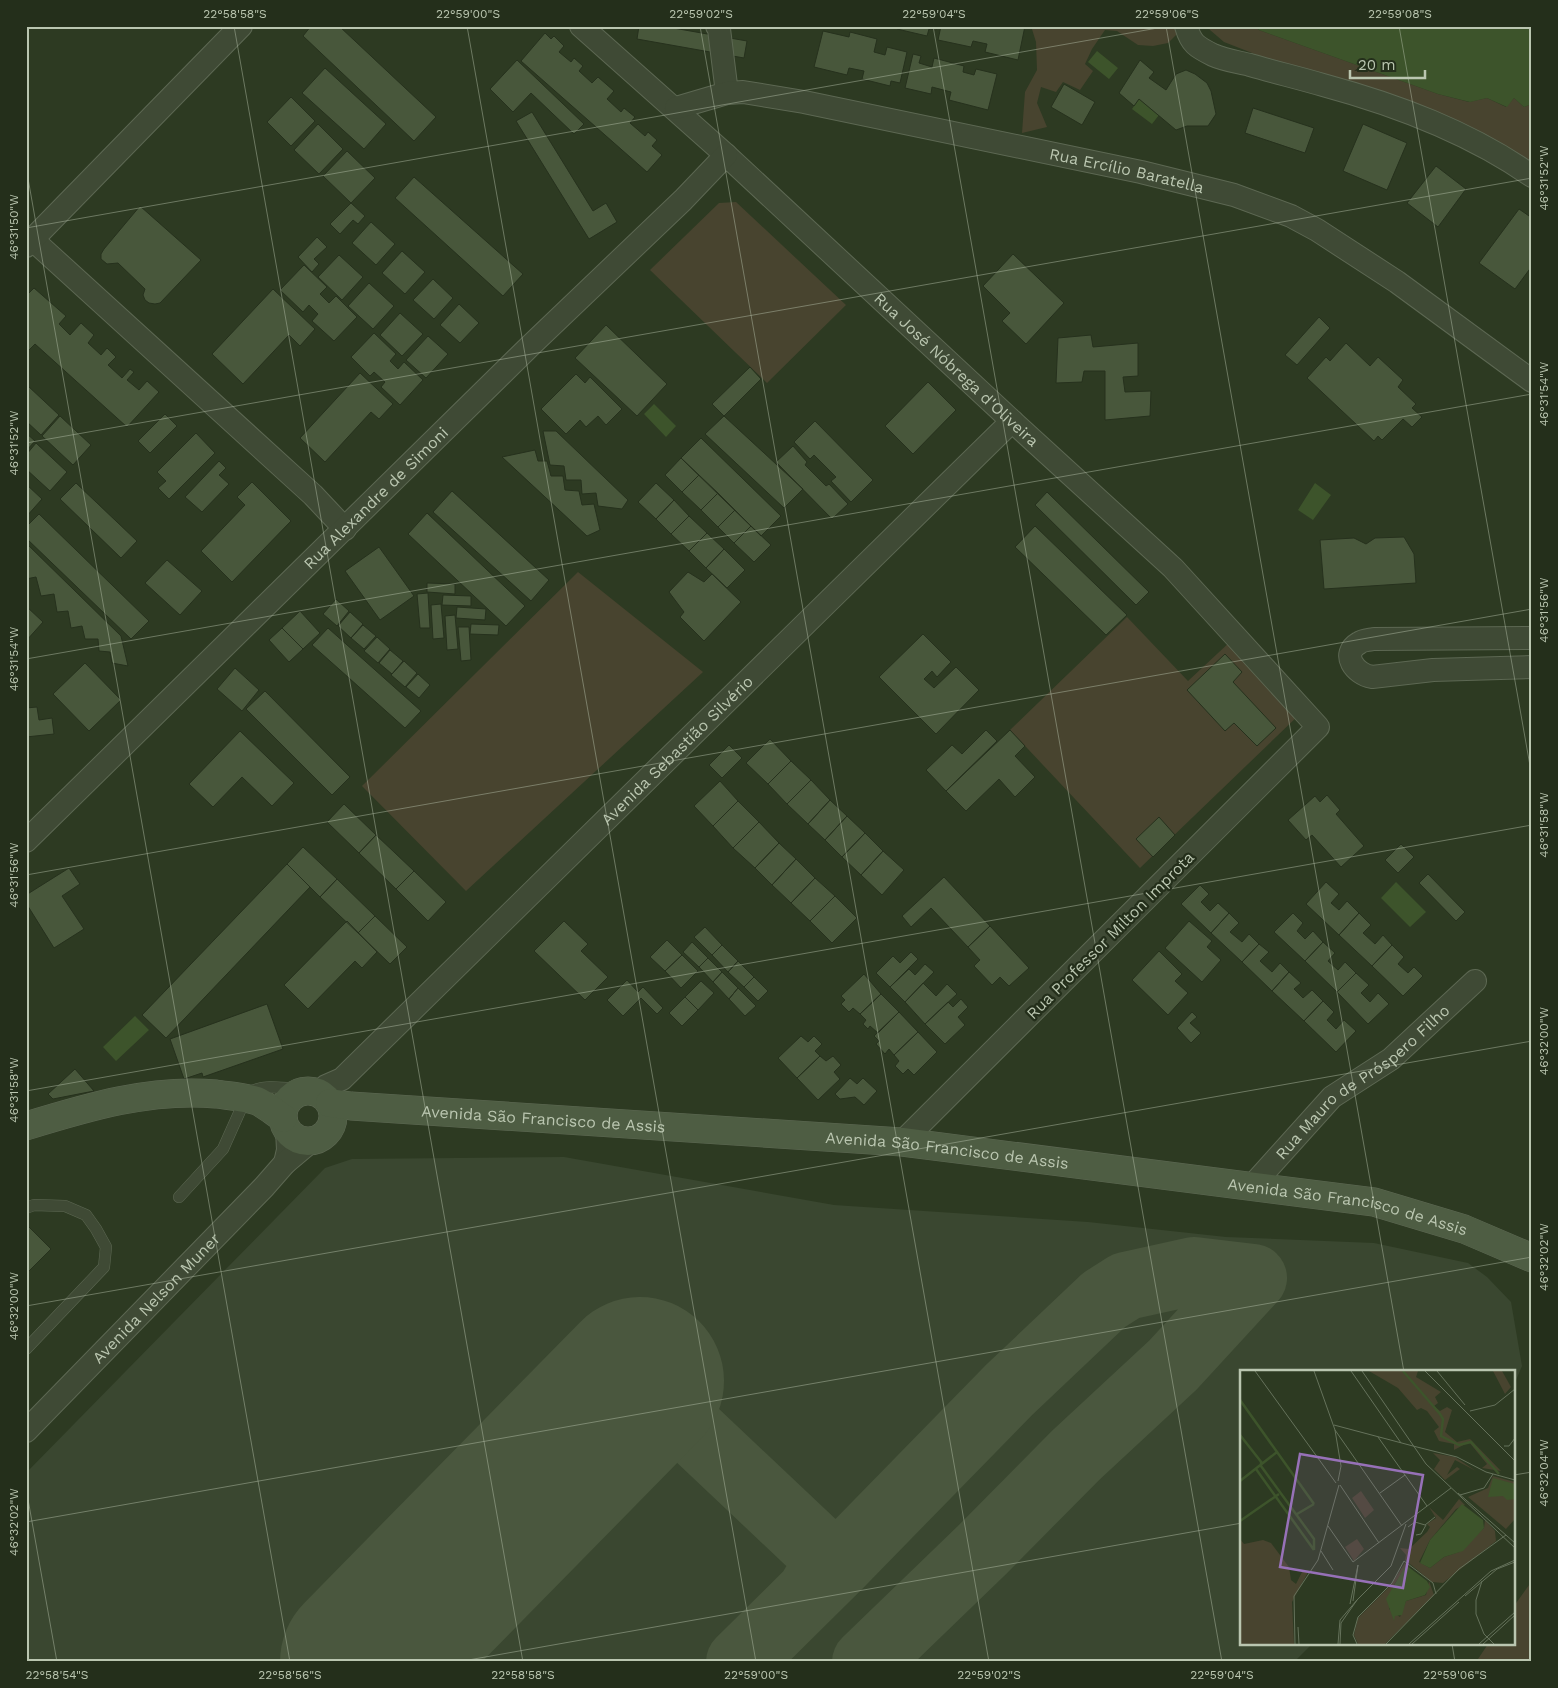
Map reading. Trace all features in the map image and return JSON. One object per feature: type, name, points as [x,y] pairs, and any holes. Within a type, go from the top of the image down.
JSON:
[{"type":"street","points":[[241,26],[30,243],[306,489],[345,529]]},
{"type":"street","name":"Rua José Nóbrega d'Oliveira","points":[[581,26],[676,108],[1173,568],[1318,727]]},
{"type":"street","points":[[717,26],[719,29],[727,93]]},
{"type":"street","points":[[1186,26],[1189,37],[1195,46],[1216,56],[1392,105],[1458,134],[1508,159],[1532,176]]},
{"type":"street","name":"Rua Ercílio Baratella","points":[[676,108],[727,93],[743,92],[804,102],[1141,172],[1234,195],[1297,220],[1343,246],[1397,282],[1532,381]]},
{"type":"street","name":"Rua Alexandre de Simoni","points":[[26,841],[530,346],[683,200],[726,155]]},
{"type":"street","name":"Avenida Sebastião Silvério","points":[[330,1098],[1012,421]]},
{"type":"street","points":[[1532,638],[1374,639],[1361,641],[1356,644],[1350,658],[1356,670],[1372,677],[1433,670],[1532,667]]},
{"type":"street","name":"Rua Professor Milton Improta","points":[[902,1142],[1318,727]]},
{"type":"street","name":"Rua Mauro de Próspero Filho","points":[[1251,1186],[1332,1097],[1391,1058],[1475,981]]},
{"type":"street","points":[[26,1126],[72,1112],[148,1095],[194,1092],[244,1098],[258,1102],[293,1130],[323,1138],[331,1127],[330,1098],[293,1095],[285,1105],[293,1130]]},
{"type":"street","name":"Avenida São Francisco de Assis","points":[[330,1098],[902,1142],[1374,1202],[1464,1229],[1532,1258]]},
{"type":"street","name":"Avenida Nelson Muner","points":[[26,1431],[285,1163],[293,1130]]},
{"type":"lane","points":[[179,1197],[223,1149],[235,1124],[244,1098],[248,1093],[255,1089],[330,1098]]},
{"type":"lane","points":[[26,1208],[34,1205],[66,1206],[86,1215],[106,1247],[104,1267],[26,1349]]},
{"type":"shaded area","points":[[1031,26],[1177,26],[1178,33],[1168,43],[1153,46],[1138,45],[1117,31],[1105,30],[1092,49],[1085,64],[1093,71],[1080,90],[1063,82],[1056,92],[1041,87],[1037,103],[1047,127],[1022,133],[1025,92],[1037,70],[1036,42]]},
{"type":"shaded area","points":[[1208,26],[1255,26],[1259,30],[1438,94],[1469,102],[1487,98],[1506,107],[1514,98],[1524,107],[1532,104],[1532,163],[1224,42]]},
{"type":"shaded area","points":[[1255,26],[1532,26],[1532,104],[1524,107],[1514,98],[1507,107],[1487,98],[1470,102],[1438,94],[1259,30]]},
{"type":"shaded area","points":[[1097,51],[1118,68],[1109,79],[1088,62]]},
{"type":"shaded area","points":[[1139,99],[1159,115],[1152,124],[1132,109]]},
{"type":"shaded area","points":[[736,202],[846,305],[767,383],[650,270],[719,203]]},
{"type":"shaded area","points":[[654,404],[676,426],[666,437],[644,414]]},
{"type":"shaded area","points":[[1315,483],[1331,495],[1313,520],[1298,510]]},
{"type":"shaded area","points":[[578,572],[703,672],[466,891],[362,786]]},
{"type":"shaded area","points":[[1127,617],[1188,681],[1232,640],[1301,713],[1140,868],[1010,730]]},
{"type":"shaded area","points":[[1396,882],[1426,912],[1410,927],[1381,898]]},
{"type":"shaded area","points":[[135,1016],[149,1030],[116,1061],[103,1047]]},
{"type":"shaded area","points":[[564,1157],[834,1205],[1088,1222],[1226,1237],[1374,1243],[1468,1263],[1487,1277],[1511,1302],[1522,1366],[1516,1380],[1516,1370],[1240,1370],[1240,1646],[1310,1646],[1294,1662],[26,1662],[26,1473],[325,1168],[352,1159]]},
{"type":"shaded area","points":[[1532,1581],[1532,1662],[1476,1662],[1487,1646],[1516,1646],[1516,1603]]},
{"type":"building","points":[[311,26],[339,26],[436,117],[414,141],[303,36]]},
{"type":"building","points":[[639,26],[662,26],[747,41],[744,58],[637,39]]},
{"type":"building","points":[[898,26],[937,26],[936,30],[929,29],[927,36],[897,29]]},
{"type":"building","points":[[941,26],[1025,26],[1018,60],[985,52],[987,44],[973,41],[971,47],[938,40]]},
{"type":"building","points":[[823,31],[849,37],[850,32],[877,39],[874,52],[885,55],[887,47],[907,52],[900,83],[891,81],[890,86],[862,79],[864,71],[849,68],[847,75],[814,67]]},
{"type":"building","points":[[545,33],[551,39],[554,36],[564,46],[559,52],[571,62],[574,58],[583,66],[579,71],[592,83],[598,77],[614,91],[607,99],[621,112],[624,108],[635,117],[630,123],[645,136],[648,132],[657,140],[652,146],[662,155],[647,172],[521,61]]},
{"type":"building","points":[[913,54],[921,56],[919,63],[932,67],[934,58],[964,66],[963,72],[974,75],[976,69],[997,74],[988,110],[949,100],[951,92],[932,87],[931,94],[905,88]]},
{"type":"building","points":[[517,60],[584,124],[574,134],[531,93],[513,112],[490,89]]},
{"type":"building","points":[[1140,60],[1154,72],[1149,78],[1166,90],[1176,74],[1186,70],[1207,83],[1211,91],[1216,114],[1208,126],[1187,126],[1176,130],[1139,99],[1134,106],[1119,93]]},
{"type":"building","points":[[325,68],[386,124],[364,149],[302,93]]},
{"type":"building","points":[[1064,84],[1095,102],[1082,125],[1051,107]]},
{"type":"building","points":[[291,97],[315,121],[291,146],[267,122]]},
{"type":"building","points":[[1253,108],[1314,128],[1305,153],[1245,133]]},
{"type":"building","points":[[532,112],[593,211],[606,203],[617,222],[589,239],[516,121]]},
{"type":"building","points":[[318,124],[343,149],[319,174],[294,150]]},
{"type":"building","points":[[1363,124],[1407,143],[1387,190],[1343,171]]},
{"type":"building","points":[[347,151],[375,178],[351,203],[323,176]]},
{"type":"building","points":[[1436,166],[1466,189],[1438,227],[1407,203]]},
{"type":"building","points":[[414,177],[523,274],[503,296],[395,198]]},
{"type":"building","points":[[351,203],[365,216],[358,224],[353,220],[340,234],[330,224]]},
{"type":"building","points":[[140,206],[201,260],[160,303],[155,304],[145,300],[143,295],[145,289],[118,263],[107,264],[101,259],[104,249]]},
{"type":"building","points":[[1519,209],[1532,218],[1532,266],[1515,289],[1479,263]]},
{"type":"building","points":[[371,222],[395,244],[376,265],[352,243]]},
{"type":"building","points":[[317,237],[327,247],[314,259],[319,264],[312,272],[298,257]]},
{"type":"building","points":[[402,251],[425,272],[405,294],[382,273]]},
{"type":"building","points":[[1013,254],[1064,303],[1026,344],[1002,321],[1010,313],[983,286]]},
{"type":"building","points":[[339,255],[363,277],[342,300],[318,277]]},
{"type":"building","points":[[304,265],[327,287],[320,294],[329,303],[336,296],[357,317],[334,341],[312,321],[318,314],[309,305],[303,312],[280,290]]},
{"type":"building","points":[[433,279],[453,298],[434,319],[413,300]]},
{"type":"building","points":[[369,283],[394,306],[373,329],[348,306]]},
{"type":"building","points":[[34,288],[66,316],[59,324],[70,335],[81,323],[94,335],[88,343],[101,355],[107,348],[116,357],[108,365],[122,378],[130,369],[134,372],[127,380],[139,390],[147,381],[159,392],[127,427],[35,344],[26,353],[26,296]]},
{"type":"building","points":[[273,289],[315,329],[300,346],[289,335],[243,384],[212,354]]},
{"type":"building","points":[[459,304],[479,323],[460,343],[440,325]]},
{"type":"building","points":[[400,313],[423,334],[402,356],[380,335]]},
{"type":"building","points":[[1319,317],[1330,328],[1297,365],[1285,355]]},
{"type":"building","points":[[606,325],[667,384],[637,416],[575,358]]},
{"type":"building","points":[[374,333],[396,354],[390,361],[398,369],[404,362],[423,380],[400,405],[381,387],[385,382],[374,372],[370,376],[351,357]]},
{"type":"building","points":[[1091,335],[1093,347],[1138,343],[1138,376],[1123,377],[1125,392],[1151,391],[1150,416],[1105,420],[1105,371],[1084,371],[1082,382],[1056,383],[1058,338]]},
{"type":"building","points":[[428,336],[448,354],[426,378],[406,360]]},
{"type":"building","points":[[1346,343],[1370,366],[1378,357],[1403,380],[1398,387],[1416,404],[1412,408],[1422,417],[1412,427],[1403,419],[1382,440],[1378,436],[1374,441],[1307,378],[1326,357],[1330,361]]},
{"type":"building","points":[[750,367],[761,379],[724,416],[712,404]]},
{"type":"building","points":[[360,373],[393,404],[379,419],[371,412],[325,462],[300,438]]},
{"type":"building","points":[[576,374],[585,383],[590,377],[622,409],[606,425],[598,416],[586,427],[580,420],[566,434],[541,409]]},
{"type":"building","points":[[928,382],[956,410],[913,454],[885,426]]},
{"type":"building","points":[[28,386],[59,415],[41,435],[26,421],[26,388]]},
{"type":"building","points":[[165,414],[177,426],[150,453],[138,441]]},
{"type":"building","points":[[60,416],[91,445],[73,465],[42,436]]},
{"type":"building","points":[[724,416],[803,489],[784,508],[705,434]]},
{"type":"building","points":[[815,421],[873,480],[851,502],[831,481],[836,477],[814,455],[810,459],[794,442]]},
{"type":"building","points":[[543,431],[556,431],[628,500],[622,509],[598,506],[596,493],[582,494],[581,480],[566,480],[564,466],[550,465]]},
{"type":"building","points":[[26,433],[35,441],[26,451]]},
{"type":"building","points":[[196,433],[215,453],[169,499],[158,488],[166,481],[157,472]]},
{"type":"building","points":[[701,438],[781,516],[761,536],[681,458]]},
{"type":"building","points":[[36,443],[67,472],[50,491],[26,469],[26,455]]},
{"type":"building","points":[[793,446],[807,462],[805,465],[826,486],[829,484],[848,504],[832,519],[776,462]]},
{"type":"building","points":[[535,450],[538,461],[547,461],[551,476],[563,476],[565,490],[579,491],[582,505],[594,504],[600,530],[587,536],[502,457]]},
{"type":"building","points":[[681,458],[699,475],[682,492],[665,475]]},
{"type":"building","points":[[219,461],[226,468],[219,475],[229,484],[202,512],[185,497]]},
{"type":"building","points":[[699,475],[718,493],[701,510],[682,492]]},
{"type":"building","points":[[252,482],[291,521],[232,582],[201,551],[245,505],[237,497]]},
{"type":"building","points":[[76,483],[137,541],[121,558],[60,499]]},
{"type":"building","points":[[656,483],[674,500],[656,519],[638,502]]},
{"type":"building","points":[[26,484],[42,499],[26,517]]},
{"type":"building","points":[[452,491],[549,580],[531,601],[433,512]]},
{"type":"building","points":[[1047,492],[1149,592],[1136,605],[1035,505]]},
{"type":"building","points":[[718,493],[735,510],[718,527],[701,510]]},
{"type":"building","points":[[674,500],[689,516],[671,534],[656,519]]},
{"type":"building","points":[[735,510],[751,526],[734,543],[718,527]]},
{"type":"building","points":[[427,513],[525,606],[506,626],[408,534]]},
{"type":"building","points":[[39,514],[149,621],[131,639],[26,538],[26,527]]},
{"type":"building","points":[[689,516],[707,533],[689,551],[671,534]]},
{"type":"building","points":[[751,526],[771,545],[754,562],[734,543]]},
{"type":"building","points":[[1035,526],[1127,615],[1106,635],[1015,547]]},
{"type":"building","points":[[707,533],[724,549],[706,568],[689,551]]},
{"type":"building","points":[[1404,537],[1414,554],[1416,583],[1324,589],[1320,540],[1354,538],[1366,544],[1375,538]]},
{"type":"building","points":[[26,543],[121,636],[128,666],[112,663],[110,652],[99,651],[98,639],[85,639],[82,626],[71,628],[68,611],[57,612],[54,594],[41,596],[36,577],[26,579]]},
{"type":"building","points":[[379,547],[414,596],[380,620],[345,571]]},
{"type":"building","points":[[724,549],[745,570],[727,588],[706,568]]},
{"type":"building","points":[[167,560],[202,591],[180,615],[145,583]]},
{"type":"building","points":[[688,572],[704,582],[712,574],[741,602],[704,641],[680,617],[684,612],[669,592]]},
{"type":"building","points":[[427,583],[455,584],[455,594],[427,592]]},
{"type":"building","points":[[428,593],[430,628],[420,628],[417,594]]},
{"type":"building","points":[[443,595],[471,596],[471,606],[442,605]]},
{"type":"building","points":[[336,599],[349,611],[337,626],[323,614]]},
{"type":"building","points":[[441,604],[444,638],[433,639],[431,605]]},
{"type":"building","points":[[26,606],[43,622],[26,641]]},
{"type":"building","points":[[457,607],[486,609],[485,620],[456,618]]},
{"type":"building","points":[[300,611],[320,633],[303,649],[282,628]]},
{"type":"building","points":[[350,612],[363,624],[351,638],[338,626]]},
{"type":"building","points":[[455,615],[458,649],[447,650],[445,616]]},
{"type":"building","points":[[471,624],[499,625],[498,635],[470,634]]},
{"type":"building","points":[[363,625],[376,636],[364,649],[351,638]]},
{"type":"building","points":[[458,627],[469,627],[471,660],[461,661]]},
{"type":"building","points":[[282,628],[303,649],[289,662],[269,640]]},
{"type":"building","points":[[328,628],[421,711],[405,728],[312,645]]},
{"type":"building","points":[[923,634],[951,662],[937,677],[932,671],[924,679],[934,688],[956,667],[979,690],[936,734],[879,677]]},
{"type":"building","points":[[377,637],[390,649],[378,663],[364,651]]},
{"type":"building","points":[[390,650],[403,661],[392,674],[379,663]]},
{"type":"building","points":[[1225,654],[1242,672],[1233,682],[1276,728],[1257,746],[1234,723],[1225,731],[1187,690]]},
{"type":"building","points":[[404,661],[417,673],[405,687],[391,675]]},
{"type":"building","points":[[85,663],[121,700],[89,731],[53,694]]},
{"type":"building","points":[[235,668],[259,690],[242,711],[217,689]]},
{"type":"building","points":[[418,674],[430,685],[419,698],[406,687]]},
{"type":"building","points":[[265,691],[350,777],[332,795],[246,709]]},
{"type":"building","points":[[37,707],[39,720],[52,718],[54,734],[26,737],[26,708]]},
{"type":"building","points":[[986,730],[997,741],[946,791],[926,770],[952,745],[962,754]]},
{"type":"building","points":[[1010,730],[1025,746],[1015,756],[1035,777],[1015,797],[999,779],[966,811],[946,791]]},
{"type":"building","points":[[240,731],[294,783],[272,806],[242,777],[213,807],[189,784]]},
{"type":"building","points":[[770,739],[791,761],[768,784],[746,763]]},
{"type":"building","points":[[729,745],[742,758],[722,778],[709,765]]},
{"type":"building","points":[[791,761],[811,780],[787,804],[768,784]]},
{"type":"building","points":[[811,780],[830,800],[808,824],[787,804]]},
{"type":"building","points":[[720,781],[738,801],[713,826],[694,806]]},
{"type":"building","points":[[1327,795],[1340,810],[1336,814],[1364,846],[1341,867],[1312,835],[1306,840],[1288,820],[1315,796],[1320,802]]},
{"type":"building","points":[[830,800],[847,816],[825,840],[808,824]]},
{"type":"building","points":[[738,801],[759,822],[733,848],[713,826]]},
{"type":"building","points":[[344,804],[376,835],[359,853],[327,822]]},
{"type":"building","points":[[847,816],[865,833],[842,857],[825,840]]},
{"type":"building","points":[[1159,817],[1175,835],[1153,857],[1136,839]]},
{"type":"building","points":[[759,822],[779,843],[755,868],[733,848]]},
{"type":"building","points":[[865,833],[883,851],[861,875],[842,857]]},
{"type":"building","points":[[376,835],[414,871],[396,889],[359,853]]},
{"type":"building","points":[[779,843],[796,859],[772,885],[755,868]]},
{"type":"building","points":[[1401,844],[1414,857],[1398,873],[1385,860]]},
{"type":"building","points":[[303,847],[337,879],[320,897],[287,864]]},
{"type":"building","points":[[883,851],[904,870],[882,895],[861,875]]},
{"type":"building","points":[[796,859],[815,878],[791,903],[772,885]]},
{"type":"building","points":[[287,864],[310,887],[166,1038],[142,1015]]},
{"type":"building","points":[[69,868],[80,884],[62,896],[84,929],[54,948],[26,903],[26,895]]},
{"type":"building","points":[[414,871],[446,902],[428,921],[396,889]]},
{"type":"building","points":[[1428,874],[1465,912],[1456,921],[1419,883]]},
{"type":"building","points":[[944,877],[990,926],[968,947],[931,908],[911,927],[902,916]]},
{"type":"building","points":[[815,878],[835,896],[810,921],[791,903]]},
{"type":"building","points":[[337,879],[375,916],[358,933],[320,897]]},
{"type":"building","points":[[1326,882],[1339,894],[1331,903],[1339,910],[1347,901],[1359,913],[1339,935],[1306,904]]},
{"type":"building","points":[[1200,885],[1209,894],[1201,902],[1210,911],[1218,903],[1229,913],[1211,933],[1181,904]]},
{"type":"building","points":[[835,896],[857,918],[832,943],[810,921]]},
{"type":"building","points":[[1229,913],[1239,923],[1230,932],[1242,942],[1249,934],[1259,944],[1242,962],[1211,933]]},
{"type":"building","points":[[1293,913],[1303,923],[1297,931],[1305,939],[1313,931],[1323,942],[1305,961],[1274,932]]},
{"type":"building","points":[[1359,913],[1371,925],[1363,933],[1375,944],[1383,935],[1392,945],[1372,966],[1339,935]]},
{"type":"building","points":[[375,916],[407,947],[390,964],[358,933]]},
{"type":"building","points":[[347,921],[377,952],[362,968],[355,961],[308,1009],[284,985]]},
{"type":"building","points":[[564,921],[588,944],[581,951],[608,977],[585,1000],[534,951]]},
{"type":"building","points":[[1189,921],[1212,941],[1207,947],[1221,960],[1202,982],[1165,948]]},
{"type":"building","points":[[990,926],[1029,968],[1009,986],[1000,977],[992,985],[974,966],[980,960],[968,947]]},
{"type":"building","points":[[705,927],[722,945],[712,955],[694,937]]},
{"type":"building","points":[[667,940],[682,955],[665,971],[650,957]]},
{"type":"building","points":[[692,942],[708,958],[699,967],[683,952]]},
{"type":"building","points":[[1323,942],[1335,953],[1328,961],[1338,970],[1345,962],[1356,973],[1337,992],[1305,961]]},
{"type":"building","points":[[1259,944],[1269,952],[1260,961],[1272,972],[1280,963],[1289,972],[1272,991],[1242,962]]},
{"type":"building","points":[[722,945],[738,961],[728,972],[712,955]]},
{"type":"building","points":[[1392,945],[1404,957],[1398,964],[1408,973],[1414,967],[1423,976],[1403,996],[1372,966]]},
{"type":"building","points":[[1159,951],[1182,974],[1175,981],[1188,993],[1168,1015],[1132,980]]},
{"type":"building","points":[[911,952],[918,959],[890,987],[876,973],[893,956],[900,963]]},
{"type":"building","points":[[682,955],[698,971],[681,988],[665,971]]},
{"type":"building","points":[[708,958],[722,972],[713,982],[699,967]]},
{"type":"building","points":[[738,961],[754,977],[744,987],[728,972]]},
{"type":"building","points":[[925,964],[934,972],[905,1002],[890,987],[909,969],[915,975]]},
{"type":"building","points":[[722,972],[738,988],[729,999],[713,982]]},
{"type":"building","points":[[1289,972],[1301,983],[1294,989],[1303,998],[1312,990],[1323,1001],[1304,1021],[1272,991]]},
{"type":"building","points":[[1356,973],[1369,985],[1361,993],[1370,1002],[1378,993],[1389,1004],[1368,1024],[1337,992]]},
{"type":"building","points":[[864,974],[881,994],[860,1014],[853,1008],[849,1012],[841,1004],[845,1000],[841,996]]},
{"type":"building","points":[[754,977],[768,991],[758,1001],[744,987]]},
{"type":"building","points":[[627,980],[638,992],[643,987],[663,1008],[657,1014],[641,998],[623,1016],[607,1000]]},
{"type":"building","points":[[701,981],[714,993],[698,1010],[685,997]]},
{"type":"building","points":[[923,983],[936,996],[947,984],[957,994],[925,1024],[905,1002]]},
{"type":"building","points":[[738,988],[756,1006],[745,1016],[729,999]]},
{"type":"building","points":[[881,994],[899,1012],[878,1033],[870,1026],[868,1029],[863,1024],[866,1020],[860,1014]]},
{"type":"building","points":[[685,997],[698,1010],[682,1026],[669,1013]]},
{"type":"building","points":[[961,999],[968,1007],[958,1017],[965,1025],[945,1044],[925,1024],[948,1002],[953,1007]]},
{"type":"building","points":[[1323,1001],[1334,1012],[1327,1020],[1336,1029],[1344,1020],[1356,1031],[1336,1052],[1304,1021]]},
{"type":"building","points":[[267,1004],[283,1049],[203,1077],[202,1073],[184,1079],[170,1039]]},
{"type":"building","points":[[899,1012],[918,1032],[894,1055],[889,1049],[885,1054],[876,1044],[879,1041],[874,1036]]},
{"type":"building","points":[[1192,1012],[1197,1017],[1190,1023],[1201,1033],[1191,1043],[1177,1028]]},
{"type":"building","points":[[918,1032],[937,1052],[914,1075],[908,1069],[903,1074],[895,1066],[899,1061],[894,1055]]},
{"type":"building","points":[[801,1036],[808,1042],[814,1036],[822,1044],[815,1051],[820,1056],[797,1078],[778,1058]]},
{"type":"building","points":[[820,1056],[826,1061],[833,1056],[841,1065],[834,1072],[840,1079],[818,1100],[797,1078]]},
{"type":"building","points":[[75,1069],[94,1091],[53,1099],[48,1094]]},
{"type":"building","points":[[850,1078],[857,1084],[863,1078],[877,1091],[864,1105],[855,1097],[840,1099],[835,1094]]},
{"type":"building","points":[[26,1224],[51,1249],[26,1274]]},
{"type":"taxiway","points":[[740,1662],[1009,1390],[1104,1300],[1126,1286],[1194,1271],[1253,1278]]},
{"type":"taxiway","points":[[866,1662],[982,1550],[1076,1455],[1173,1365],[1253,1278]]},
{"type":"taxiway","points":[[640,1381],[821,1552],[821,1571],[813,1588]]},
{"type":"runway","points":[[364,1662],[640,1381]]}]
